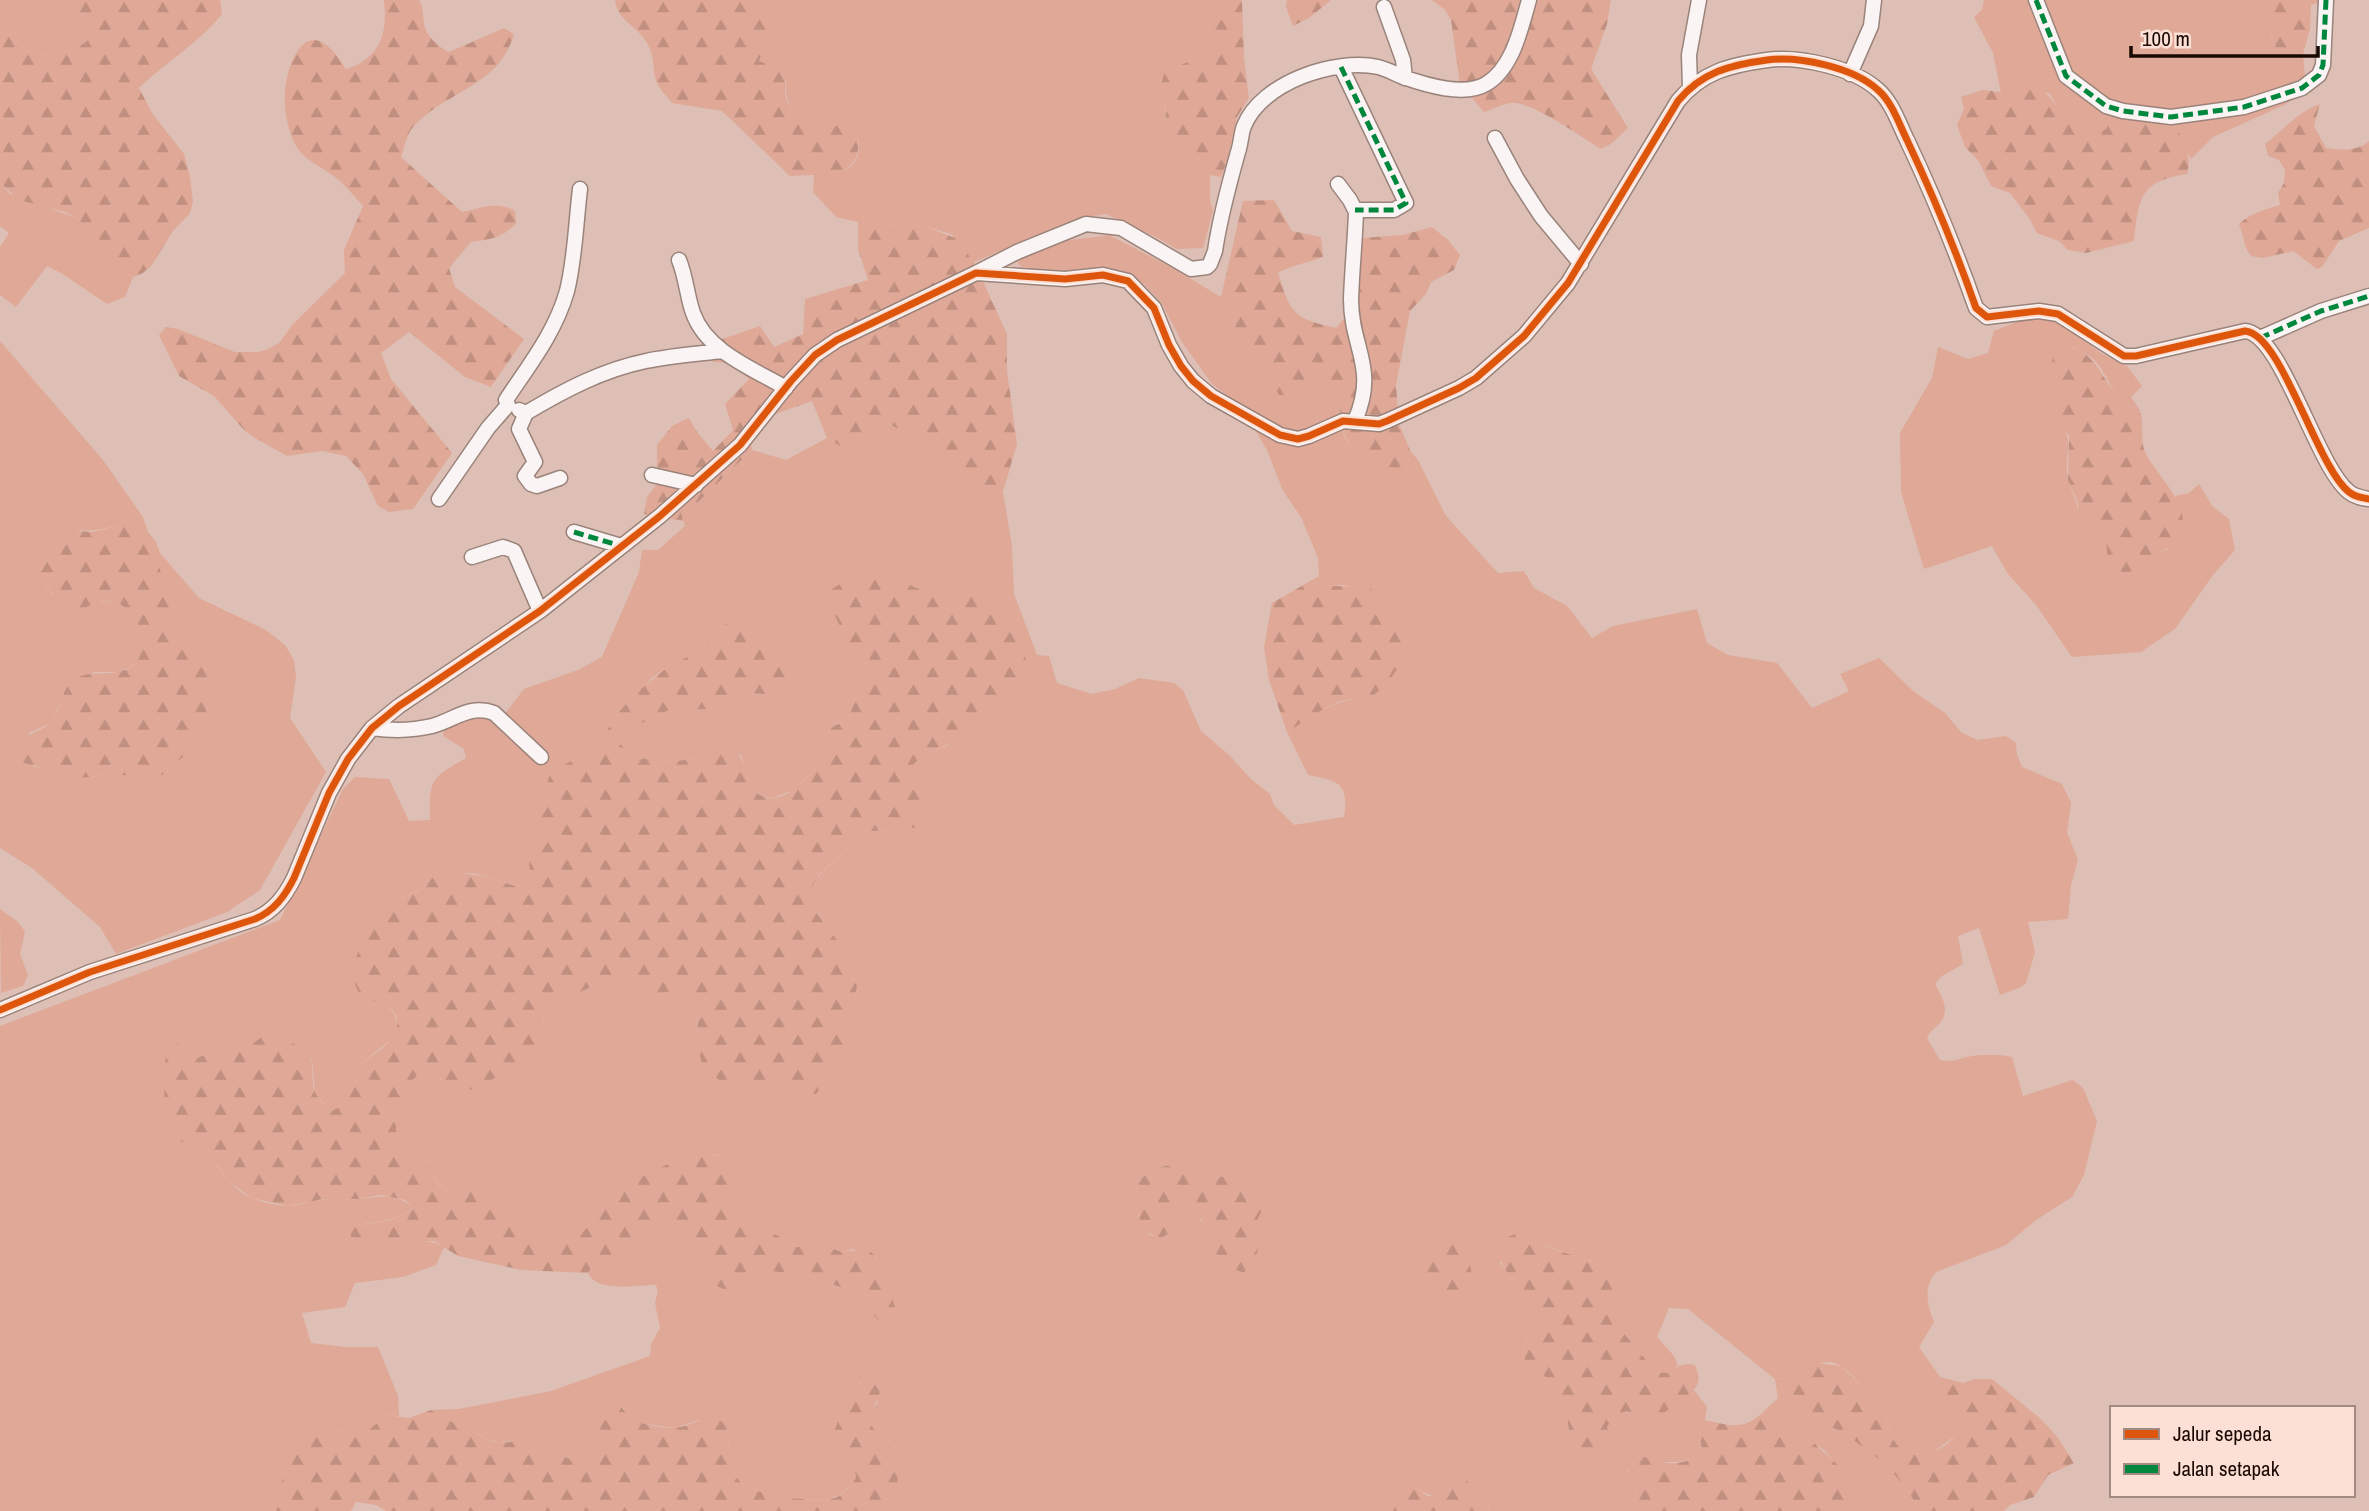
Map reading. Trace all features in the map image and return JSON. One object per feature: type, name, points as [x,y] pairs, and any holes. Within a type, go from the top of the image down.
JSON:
[{"type":"street","points":[[0,1010],[90,972],[254,919],[270,911],[294,878],[329,793],[348,759],[372,728],[399,706],[540,611],[696,485],[740,445],[815,355],[837,340],[1017,252],[1086,224],[1121,228],[1191,269],[1207,267],[1215,251],[1244,126],[1265,100],[1290,81],[1317,71],[1342,67],[1377,67],[1405,78],[1472,90],[1488,83],[1508,61],[1529,0]]},
{"type":"street","points":[[1690,87],[1689,55],[1699,0]]},
{"type":"street","points":[[1850,74],[1871,26],[1874,0]]},
{"type":"street","points":[[2036,0],[2066,76],[2106,106],[2171,117],[2244,107],[2302,88],[2319,75],[2323,65],[2326,0]]},
{"type":"street","points":[[1384,7],[1403,60],[1405,78]]},
{"type":"street","points":[[975,273],[1065,279],[1096,275],[1118,277],[1128,281],[1147,299],[1181,366],[1193,381],[1211,396],[1267,429],[1289,438],[1309,436],[1337,423],[1355,421],[1379,424],[1460,388],[1476,378],[1524,336],[1546,312],[1581,264],[1660,128],[1690,87],[1724,68],[1769,60],[1812,62],[1850,74],[1877,89],[1886,99],[1924,176],[1976,308],[1981,314],[1987,317],[2039,311],[2058,314],[2124,356],[2146,354],[2245,331],[2254,333],[2287,379],[2341,484],[2349,493],[2369,499]]},
{"type":"street","points":[[1342,67],[1406,203],[1394,210],[1354,210]]},
{"type":"street","points":[[1495,138],[1541,216],[1581,264]]},
{"type":"street","points":[[1338,184],[1354,210],[1356,234],[1351,301],[1365,382],[1362,406],[1355,421]]},
{"type":"street","points":[[526,413],[508,405],[506,400],[531,366],[548,336],[566,292],[580,189]]},
{"type":"street","points":[[679,260],[697,321],[722,351],[786,388]]},
{"type":"street","points":[[2260,338],[2321,311],[2369,296]]},
{"type":"street","points":[[561,478],[537,486],[527,480],[525,476],[535,462],[519,429],[526,413],[572,386],[608,372],[645,361],[722,351]]},
{"type":"street","points":[[439,499],[488,428],[508,405]]},
{"type":"street","points":[[652,475],[696,485]]},
{"type":"street","points":[[574,531],[621,546]]},
{"type":"street","points":[[472,557],[503,547],[514,551],[540,611]]},
{"type":"street","points":[[372,728],[415,730],[473,710],[484,709],[494,713],[541,757]]},
{"type":"green space","points":[[0,0],[74,0],[82,16],[91,22],[94,35],[75,49],[64,53],[43,55],[32,52],[13,37],[0,13]]},
{"type":"green space","points":[[74,0],[220,0],[222,14],[213,24],[139,88],[152,113],[184,154],[193,202],[190,213],[173,231],[152,265],[133,277],[109,262],[106,249],[77,218],[65,212],[19,200],[0,183],[0,13],[13,37],[22,46],[32,52],[53,56],[75,49],[94,35],[91,22],[82,16]]},
{"type":"green space","points":[[384,0],[419,0],[427,32],[435,43],[449,52],[504,28],[514,34],[507,52],[497,66],[441,104],[413,127],[401,157],[462,212],[496,205],[515,211],[516,223],[511,228],[496,237],[471,242],[449,268],[455,287],[524,339],[491,387],[465,377],[409,332],[381,353],[391,379],[452,453],[413,509],[389,512],[378,506],[363,474],[346,456],[322,451],[287,456],[245,431],[214,396],[179,376],[159,335],[166,327],[178,329],[235,352],[268,349],[279,343],[293,324],[345,273],[344,250],[363,206],[340,182],[307,158],[292,139],[287,118],[286,83],[291,63],[301,46],[308,41],[316,40],[325,44],[346,69],[367,59],[383,34]]},
{"type":"green space","points":[[615,0],[745,0],[772,28],[759,61],[784,74],[785,90],[793,111],[823,124],[857,128],[856,158],[850,166],[830,174],[790,176],[722,111],[672,103],[657,83],[647,43],[624,19]]},
{"type":"green space","points":[[745,0],[1212,0],[1208,54],[1173,68],[1164,75],[1163,87],[1165,123],[1210,175],[1213,211],[1203,248],[1177,249],[1106,214],[1077,219],[974,262],[951,234],[927,227],[858,222],[836,217],[813,192],[814,174],[837,172],[852,166],[858,152],[857,128],[819,124],[798,115],[787,95],[786,80],[759,61],[772,28]]},
{"type":"green space","points":[[1212,0],[1242,0],[1249,98],[1237,117],[1221,177],[1210,175],[1203,166],[1192,166],[1165,123],[1166,111],[1161,85],[1164,74],[1173,68],[1208,54]]},
{"type":"green space","points":[[1287,0],[1331,0],[1309,18],[1293,26],[1286,7]]},
{"type":"green space","points":[[1432,0],[1611,0],[1607,24],[1591,69],[1628,128],[1611,144],[1601,149],[1531,107],[1511,103],[1484,112],[1460,84],[1451,20],[1445,10]]},
{"type":"green space","points":[[1984,0],[2266,0],[2271,4],[2271,38],[2286,54],[2303,54],[2306,90],[2284,105],[2213,137],[2191,159],[2174,125],[2110,119],[2106,129],[2083,132],[2067,121],[2049,93],[2001,93],[1993,53],[1974,17],[1982,10]]},
{"type":"green space","points":[[2266,0],[2325,0],[2311,5],[2310,29],[2303,54],[2288,55],[2275,46],[2270,25],[2271,4]]},
{"type":"green space","points":[[2037,86],[2050,97],[2072,125],[2084,132],[2106,129],[2110,119],[2116,116],[2174,125],[2178,131],[2188,154],[2187,174],[2159,182],[2144,194],[2134,241],[2086,253],[2068,250],[2059,241],[2037,233],[2010,193],[1991,186],[1978,160],[1965,147],[1957,125],[1964,109],[1961,97],[1983,90],[2008,93]]},
{"type":"green space","points":[[2320,104],[2314,126],[2326,148],[2354,149],[2369,141],[2369,228],[2339,241],[2322,267],[2317,269],[2293,251],[2263,258],[2251,256],[2239,224],[2253,214],[2280,205],[2278,193],[2284,183],[2285,170],[2279,160],[2268,156],[2265,144],[2298,116]]},
{"type":"green space","points":[[0,183],[10,194],[77,218],[106,249],[109,262],[133,277],[125,297],[107,304],[47,266],[16,307],[0,295],[0,247],[9,233],[0,226]]},
{"type":"green space","points":[[1274,200],[1292,231],[1321,237],[1323,257],[1278,273],[1291,306],[1311,321],[1336,328],[1358,301],[1362,238],[1403,235],[1432,227],[1448,240],[1460,255],[1454,270],[1431,282],[1426,294],[1410,311],[1396,385],[1399,424],[1411,452],[1407,465],[1402,468],[1371,467],[1347,441],[1336,396],[1326,379],[1318,377],[1307,380],[1291,395],[1279,395],[1273,385],[1271,373],[1236,328],[1221,297],[1243,201]]},
{"type":"green space","points":[[858,222],[927,227],[955,238],[974,262],[1007,334],[1007,371],[1017,444],[1003,492],[982,500],[912,436],[889,424],[871,426],[868,456],[849,452],[827,438],[812,401],[747,424],[752,450],[695,505],[680,509],[683,521],[644,514],[647,497],[657,484],[657,445],[672,426],[689,418],[713,451],[733,430],[725,404],[749,379],[733,363],[713,362],[708,344],[760,326],[774,347],[803,334],[805,299],[868,280],[858,249]]},
{"type":"green space","points":[[1109,235],[1221,297],[1236,328],[1271,373],[1273,385],[1291,395],[1307,380],[1318,377],[1326,379],[1336,396],[1345,438],[1371,467],[1407,465],[1411,452],[1418,460],[1446,516],[1498,573],[1524,571],[1534,588],[1567,606],[1592,638],[1613,626],[1697,609],[1707,643],[1728,655],[1777,663],[1812,708],[1849,691],[1840,674],[1879,658],[1913,691],[1945,713],[1961,732],[1977,740],[2006,736],[2016,743],[2022,767],[2062,784],[2071,803],[2067,832],[2078,860],[2071,885],[2068,919],[2028,922],[2035,952],[2026,983],[2021,987],[2000,995],[1979,928],[1958,936],[1963,964],[1942,976],[1935,984],[1945,1009],[1943,1019],[1927,1038],[1940,1060],[1950,1061],[1983,1055],[2012,1057],[2023,1096],[2073,1080],[2083,1088],[2097,1121],[2084,1175],[2072,1197],[2036,1220],[2006,1245],[1936,1272],[1929,1284],[1928,1296],[1934,1322],[1919,1347],[1940,1377],[1930,1397],[1946,1414],[1957,1417],[1960,1429],[1952,1439],[1934,1451],[1922,1455],[1903,1451],[1894,1440],[1879,1406],[1841,1366],[1821,1363],[1791,1378],[1775,1379],[1688,1309],[1669,1308],[1657,1337],[1674,1356],[1678,1365],[1669,1373],[1656,1372],[1621,1330],[1593,1262],[1540,1244],[1499,1262],[1522,1288],[1536,1311],[1536,1326],[1522,1348],[1525,1360],[1543,1374],[1565,1402],[1573,1460],[1625,1411],[1656,1419],[1694,1390],[1707,1407],[1705,1420],[1699,1429],[1702,1451],[1697,1455],[1682,1461],[1652,1462],[1627,1470],[1636,1489],[1636,1511],[1489,1511],[1488,1505],[1440,1498],[1416,1488],[1395,1500],[1393,1511],[887,1511],[894,1493],[891,1450],[869,1423],[871,1411],[878,1402],[861,1374],[859,1385],[844,1405],[850,1458],[855,1467],[856,1478],[839,1495],[822,1499],[782,1497],[745,1485],[738,1479],[730,1461],[730,1427],[698,1420],[675,1428],[639,1423],[628,1416],[622,1406],[597,1428],[602,1450],[600,1462],[590,1467],[509,1441],[493,1441],[431,1410],[459,1409],[551,1391],[650,1356],[651,1344],[660,1328],[655,1303],[658,1291],[656,1285],[608,1286],[593,1279],[588,1273],[593,1263],[622,1262],[645,1227],[668,1215],[684,1229],[696,1245],[712,1284],[742,1288],[758,1273],[770,1271],[805,1275],[849,1290],[884,1326],[884,1280],[876,1256],[853,1249],[842,1252],[820,1244],[797,1247],[765,1228],[742,1223],[732,1216],[726,1159],[710,1154],[702,1155],[642,1178],[604,1203],[589,1225],[576,1237],[557,1243],[543,1243],[523,1234],[494,1195],[480,1190],[450,1190],[439,1184],[427,1167],[406,1155],[400,1146],[396,1123],[401,1099],[417,1076],[433,1071],[441,1080],[475,1087],[517,1062],[543,1022],[545,1008],[622,973],[628,974],[645,998],[676,991],[698,1020],[697,1042],[748,1085],[771,1085],[792,1093],[816,1094],[849,1033],[857,986],[839,951],[837,940],[815,911],[810,899],[812,887],[818,877],[858,837],[869,831],[903,830],[926,804],[910,766],[927,753],[949,745],[986,596],[916,588],[894,576],[840,627],[864,671],[848,721],[837,724],[828,732],[816,767],[796,789],[772,798],[760,796],[752,788],[741,755],[717,747],[697,759],[674,761],[638,758],[616,741],[624,732],[669,710],[707,709],[728,697],[751,693],[775,695],[787,666],[775,654],[760,647],[743,618],[732,618],[692,655],[670,665],[652,678],[619,712],[597,746],[589,753],[567,763],[542,806],[542,831],[531,853],[531,876],[520,887],[473,873],[437,875],[421,889],[398,899],[363,996],[386,1004],[394,1013],[398,1025],[395,1036],[356,1068],[351,1094],[338,1107],[331,1111],[315,1093],[312,1059],[264,1035],[246,1049],[235,1053],[223,1048],[195,1060],[178,1044],[176,1141],[200,1144],[244,1194],[265,1202],[288,1206],[325,1199],[394,1198],[413,1208],[391,1219],[350,1226],[351,1237],[374,1241],[422,1240],[444,1247],[436,1265],[403,1277],[355,1283],[345,1307],[302,1313],[311,1343],[378,1347],[398,1396],[399,1416],[386,1415],[369,1430],[332,1432],[283,1457],[282,1488],[273,1505],[276,1511],[0,1511],[0,1026],[280,920],[343,789],[355,777],[389,779],[409,821],[430,820],[430,796],[434,781],[445,770],[466,758],[464,749],[443,736],[445,724],[473,717],[504,715],[524,689],[578,670],[602,657],[639,572],[642,550],[658,550],[685,526],[679,509],[695,505],[752,450],[786,460],[827,438],[849,452],[867,456],[871,426],[889,424],[912,436],[981,499],[1003,492],[1012,546],[1014,594],[1037,655],[1049,656],[1057,683],[1092,694],[1115,689],[1139,678],[1174,683],[1183,690],[1201,731],[1270,794],[1274,805],[1294,825],[1344,817],[1343,790],[1327,779],[1308,775],[1287,732],[1331,706],[1361,699],[1388,613],[1377,592],[1343,585],[1332,586],[1319,576],[1318,558],[1301,517],[1283,491],[1267,450],[1241,406],[1212,384],[1182,342],[1161,302],[1144,284],[1133,277],[1103,268],[1044,273],[1020,266],[1017,261],[1036,248],[1048,244]],"holes":[[[1171,1165],[1245,1182],[1264,1207],[1258,1218],[1259,1242],[1208,1229],[1194,1212],[1184,1206],[1173,1209],[1171,1232],[1161,1238],[1150,1235],[1138,1216],[1136,1181],[1160,1167]]]},
{"type":"green space","points":[[2027,318],[2058,320],[2101,353],[2127,366],[2142,386],[2131,397],[2139,409],[2122,400],[2093,359],[2073,347],[2051,365],[2066,396],[2056,417],[2067,435],[2067,472],[2078,515],[2103,536],[2107,556],[2139,569],[2156,553],[2167,550],[2182,518],[2175,496],[2189,493],[2199,484],[2212,506],[2229,519],[2235,550],[2213,575],[2175,629],[2141,652],[2072,657],[2036,605],[2008,574],[1992,546],[1924,569],[1901,492],[1900,433],[1932,378],[1938,347],[1968,359],[1988,353],[1994,331]]},
{"type":"green space","points":[[0,341],[103,460],[143,517],[148,532],[139,527],[122,525],[79,530],[34,569],[53,595],[94,602],[117,601],[127,607],[140,628],[143,649],[139,660],[130,667],[119,672],[94,672],[66,690],[51,723],[29,733],[32,766],[92,777],[114,774],[149,778],[196,739],[213,694],[208,669],[191,651],[180,645],[171,623],[166,586],[158,564],[160,553],[199,598],[266,630],[285,645],[294,660],[296,677],[290,718],[326,772],[260,890],[227,912],[116,954],[100,927],[32,868],[0,848]]},
{"type":"green space","points":[[2062,346],[2076,349],[2087,356],[2117,395],[2127,404],[2139,409],[2144,450],[2181,509],[2182,532],[2175,543],[2142,567],[2132,571],[2121,572],[2108,568],[2105,540],[2098,531],[2082,525],[2078,515],[2078,503],[2068,480],[2069,436],[2055,417],[2066,396],[2051,365],[2054,354]]},
{"type":"green space","points":[[127,524],[148,532],[156,542],[160,553],[158,564],[170,597],[171,623],[180,645],[191,651],[208,669],[213,694],[192,749],[162,775],[149,778],[114,774],[80,778],[21,762],[17,751],[21,744],[30,735],[48,725],[71,682],[88,674],[128,669],[139,658],[142,643],[134,618],[118,603],[98,602],[84,609],[62,606],[34,569],[38,558],[50,555],[57,549],[58,536],[67,530],[91,532]]},
{"type":"green space","points":[[873,570],[894,576],[916,588],[986,596],[1016,633],[1027,662],[1026,682],[1005,704],[959,740],[927,753],[911,766],[927,811],[927,817],[921,826],[903,830],[869,831],[858,837],[818,876],[812,887],[810,899],[815,911],[837,940],[839,951],[857,986],[849,1033],[831,1075],[816,1094],[792,1093],[771,1085],[748,1085],[719,1080],[702,1065],[697,1042],[698,1020],[676,991],[645,998],[628,974],[622,973],[545,1008],[534,1045],[503,1073],[482,1085],[461,1090],[439,1078],[433,1071],[417,1076],[401,1099],[396,1123],[400,1145],[406,1155],[427,1166],[438,1184],[449,1190],[480,1190],[494,1195],[523,1234],[543,1243],[557,1243],[576,1237],[589,1225],[604,1203],[654,1170],[694,1155],[716,1155],[726,1159],[732,1216],[742,1223],[765,1228],[797,1247],[820,1244],[842,1252],[866,1249],[873,1254],[884,1275],[896,1310],[897,1315],[891,1324],[884,1326],[849,1290],[805,1275],[770,1271],[758,1273],[742,1288],[724,1289],[712,1284],[696,1246],[684,1229],[668,1215],[646,1227],[622,1262],[594,1263],[588,1273],[522,1270],[458,1256],[434,1241],[362,1241],[351,1237],[349,1226],[392,1219],[413,1208],[405,1200],[381,1195],[357,1199],[323,1199],[288,1206],[252,1198],[232,1184],[200,1144],[176,1141],[168,1121],[164,1081],[168,1047],[178,1044],[195,1059],[218,1048],[235,1053],[246,1049],[264,1035],[291,1043],[309,1055],[314,1089],[321,1101],[331,1111],[343,1104],[353,1088],[356,1068],[386,1044],[397,1028],[397,1018],[393,1011],[360,993],[354,976],[355,963],[364,939],[379,916],[397,900],[418,891],[439,874],[471,874],[520,887],[531,876],[531,853],[542,831],[542,806],[549,777],[567,763],[589,753],[635,694],[670,665],[692,655],[732,618],[743,618],[760,647],[771,650],[787,666],[784,689],[775,695],[751,693],[728,697],[707,709],[669,710],[624,732],[616,741],[638,758],[674,761],[697,759],[717,747],[733,747],[758,794],[776,798],[795,789],[817,765],[829,731],[835,725],[848,721],[864,671],[840,627],[826,593],[846,580]]},
{"type":"green space","points":[[1319,576],[1332,586],[1367,587],[1377,592],[1404,629],[1409,641],[1408,647],[1395,672],[1376,693],[1366,698],[1338,702],[1287,732],[1269,680],[1264,647],[1272,603]]},
{"type":"green space","points":[[0,909],[18,922],[25,932],[20,954],[28,975],[23,986],[1,993]]},
{"type":"green space","points":[[1171,1165],[1245,1182],[1265,1196],[1264,1207],[1258,1218],[1257,1253],[1244,1273],[1221,1264],[1202,1220],[1184,1206],[1173,1209],[1171,1232],[1161,1238],[1152,1234],[1141,1223],[1136,1181],[1160,1167]]},
{"type":"green space","points":[[1525,1230],[1540,1244],[1590,1261],[1606,1272],[1612,1280],[1621,1330],[1656,1372],[1669,1373],[1687,1364],[1695,1365],[1698,1373],[1696,1387],[1656,1419],[1626,1411],[1607,1426],[1608,1440],[1604,1453],[1595,1463],[1582,1469],[1573,1460],[1565,1402],[1543,1374],[1525,1360],[1522,1349],[1537,1323],[1534,1309],[1499,1257],[1499,1247],[1505,1239]]},
{"type":"green space","points":[[1447,1242],[1455,1245],[1465,1255],[1472,1276],[1469,1292],[1449,1302],[1429,1294],[1420,1260],[1426,1250]]},
{"type":"green space","points":[[1816,1363],[1841,1366],[1879,1405],[1894,1440],[1909,1453],[1918,1455],[1938,1450],[1960,1429],[1957,1417],[1946,1414],[1930,1397],[1940,1377],[1963,1383],[1974,1379],[1992,1379],[2042,1420],[2074,1463],[2048,1475],[2034,1497],[2010,1505],[2004,1511],[1921,1511],[1896,1476],[1867,1449],[1778,1398],[1775,1379],[1791,1378]]},
{"type":"green space","points":[[873,1371],[882,1378],[882,1385],[869,1423],[889,1446],[898,1469],[895,1491],[887,1511],[386,1511],[376,1505],[356,1502],[351,1511],[276,1511],[273,1505],[282,1488],[283,1457],[298,1438],[332,1432],[369,1430],[386,1415],[409,1418],[431,1410],[496,1442],[534,1444],[590,1467],[600,1462],[598,1424],[613,1398],[633,1419],[649,1425],[673,1428],[714,1419],[730,1427],[729,1454],[732,1467],[738,1479],[756,1490],[800,1499],[837,1497],[856,1478],[851,1461],[831,1440],[844,1405],[859,1385],[861,1374]]},
{"type":"green space","points":[[1778,1398],[1867,1449],[1896,1476],[1921,1511],[1840,1511],[1849,1478],[1824,1450],[1814,1443],[1780,1431],[1761,1414]]},
{"type":"green space","points":[[1761,1414],[1780,1431],[1814,1443],[1841,1468],[1849,1478],[1849,1491],[1840,1511],[1636,1511],[1637,1489],[1624,1460],[1634,1454],[1670,1463],[1685,1461],[1702,1451],[1699,1429],[1705,1420],[1741,1425]]},
{"type":"green space","points":[[1455,1473],[1481,1494],[1489,1511],[1393,1511],[1395,1500],[1404,1486],[1416,1488],[1427,1496],[1443,1497],[1445,1480]]},
{"type":"marked path","points":[[2036,0],[2066,76],[2106,106],[2171,117],[2244,107],[2302,88],[2319,75],[2323,65],[2326,0]]},
{"type":"marked path","points":[[1341,67],[1406,203],[1394,210],[1355,210]]},
{"type":"marked path","points":[[2260,338],[2321,311],[2369,296]]},
{"type":"marked path","points":[[574,532],[621,546]]},
{"type":"cycle path","points":[[0,1010],[90,972],[255,919],[268,912],[291,885],[329,793],[348,759],[372,728],[399,706],[540,611],[660,516],[740,445],[815,355],[837,340],[976,273],[1065,279],[1103,275],[1128,281],[1154,308],[1169,345],[1193,381],[1211,396],[1280,435],[1298,439],[1343,421],[1379,424],[1476,378],[1524,336],[1568,283],[1678,101],[1707,77],[1741,64],[1780,59],[1825,65],[1855,75],[1883,95],[1895,114],[1926,181],[1976,308],[1987,317],[2039,311],[2058,314],[2124,356],[2136,356],[2245,331],[2259,338],[2285,376],[2337,478],[2351,494],[2369,499]]}]
